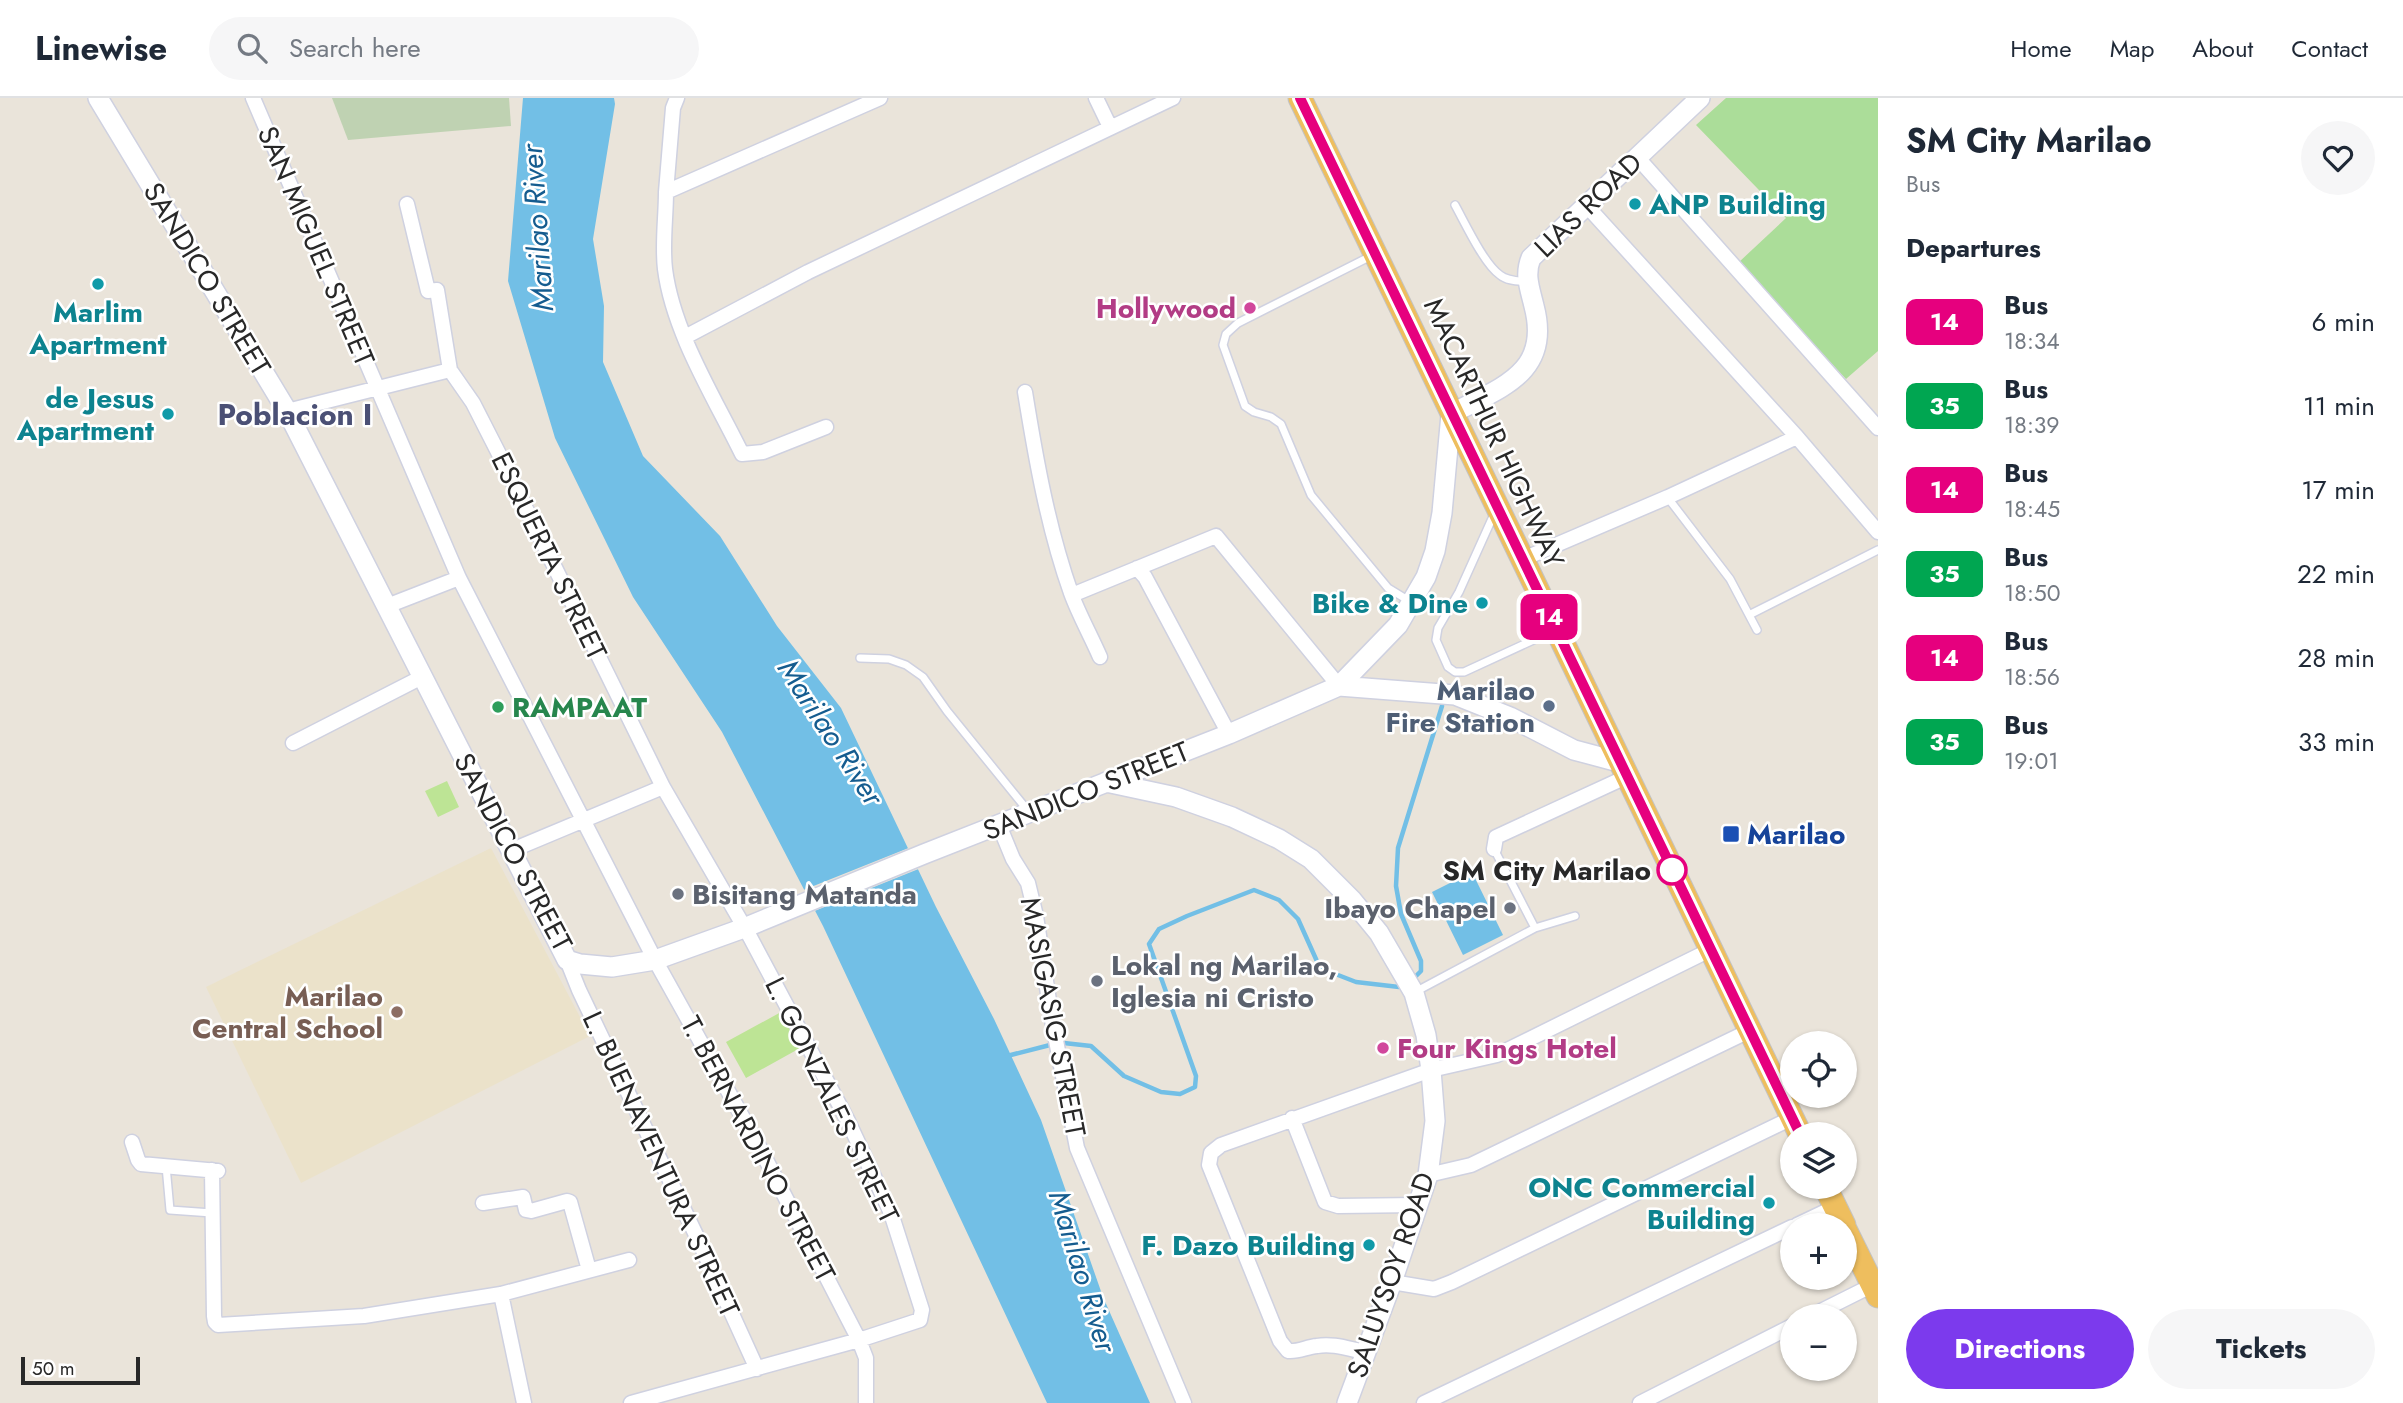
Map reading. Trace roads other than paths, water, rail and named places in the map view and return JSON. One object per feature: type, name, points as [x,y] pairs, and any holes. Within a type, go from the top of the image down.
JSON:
[{"type":"highway","name":"MACARTHUR HIGHWAY","points":[[1300,98],[1794,1122]]},
{"type":"highway","points":[[1837,1211],[1875,1290]]},
{"type":"main road","name":"SANDICO STREET","points":[[98,98],[287,411],[567,960],[580,964],[612,967],[655,960],[744,928],[1229,734],[1339,687],[1398,625],[1426,577],[1439,532],[1451,414]]},
{"type":"main road","name":"LIAS ROAD","points":[[1451,414],[1510,382],[1522,373],[1530,362],[1536,344],[1538,323],[1528,282],[1529,263],[1535,253],[1700,98]]},
{"type":"main road","name":"SANDICO STREET","points":[[1339,687],[1455,695],[1510,717],[1574,750],[1622,769]]},
{"type":"main road","name":"SALUYSOY ROAD","points":[[1106,782],[1176,797],[1232,817],[1279,839],[1311,859],[1352,900],[1379,933],[1413,993],[1426,1035],[1431,1070],[1435,1121],[1428,1175],[1347,1403]]},
{"type":"street","name":"SAN MIGUEL STREET","points":[[253,98],[459,578],[655,960]]},
{"type":"street","points":[[677,98],[673,108],[666,192],[665,267],[672,302],[685,337],[742,453],[763,452],[826,427]]},
{"type":"street","points":[[666,192],[880,98]]},
{"type":"street","points":[[1096,98],[1110,127]]},
{"type":"street","points":[[685,337],[808,272],[1173,98]]},
{"type":"street","points":[[1637,157],[1878,428]]},
{"type":"street","points":[[287,411],[450,370],[437,290],[428,291],[407,204]]},
{"type":"street","points":[[1586,205],[1797,437],[1878,532]]},
{"type":"street","name":"ESQUERTA STREET","points":[[450,370],[473,404],[499,454],[663,787],[744,928]]},
{"type":"street","points":[[1025,392],[1038,471],[1052,529],[1072,595],[1100,657]]},
{"type":"street","points":[[1521,560],[1668,497],[1797,437]]},
{"type":"street","points":[[1072,595],[1216,536],[1339,687]]},
{"type":"street","points":[[1137,568],[1189,656],[1229,734]]},
{"type":"street","points":[[387,606],[459,578]]},
{"type":"street","points":[[293,743],[422,677]]},
{"type":"street","points":[[1494,849],[1496,837],[1622,769]]},
{"type":"street","points":[[510,851],[663,787]]},
{"type":"street","name":"MASIGASIG STREET","points":[[999,825],[1013,859],[1028,883],[1037,916],[1052,1020],[1077,1148],[1184,1403]]},
{"type":"street","name":"L. GONZALES STREET","points":[[744,928],[848,1121],[891,1213],[922,1310],[920,1320],[859,1340]]},
{"type":"street","points":[[1365,1352],[1330,1345],[1296,1352],[1288,1351],[1280,1341],[1209,1165],[1211,1153],[1221,1144],[1431,1070],[1497,1055],[1710,950]]},
{"type":"street","name":"L. BUENAVENTURA STREET","points":[[567,960],[757,1368]]},
{"type":"street","name":"T. BERNARDINO STREET","points":[[655,960],[762,1152],[859,1340],[866,1358],[866,1403]]},
{"type":"street","points":[[1428,1175],[1471,1165],[1749,1031]]},
{"type":"street","points":[[1292,1118],[1325,1202],[1338,1206],[1418,1205]]},
{"type":"street","points":[[1392,1282],[1434,1289],[1780,1133]]},
{"type":"street","points":[[132,1142],[141,1164],[215,1170],[214,1316],[218,1325],[364,1316],[501,1294],[629,1260]]},
{"type":"street","points":[[483,1203],[523,1197],[526,1210],[530,1211],[570,1202],[589,1270]]},
{"type":"street","points":[[1424,1403],[1780,1233]]},
{"type":"street","points":[[1841,1304],[1875,1290]]},
{"type":"street","points":[[501,1294],[524,1403]]},
{"type":"street","points":[[1640,1403],[1780,1332]]},
{"type":"street","points":[[631,1403],[859,1340]]},
{"type":"lane","points":[[1455,205],[1480,248],[1500,275],[1528,282]]},
{"type":"lane","points":[[1377,253],[1238,323],[1226,334],[1223,345],[1245,406],[1281,424],[1311,495],[1388,588],[1412,602]]},
{"type":"lane","points":[[1668,497],[1730,579],[1756,630]]},
{"type":"lane","points":[[1497,509],[1459,592],[1438,628],[1436,640],[1448,667],[1455,672],[1464,672],[1555,630]]},
{"type":"lane","points":[[1749,615],[1878,550]]},
{"type":"lane","points":[[860,658],[889,659],[906,665],[923,677],[947,712],[1030,812]]},
{"type":"lane","points":[[1494,849],[1504,873],[1535,928]]},
{"type":"lane","points":[[1413,993],[1535,928],[1575,916]]},
{"type":"lane","points":[[166,1166],[170,1210],[213,1213]]},
{"type":"water","name":"Marilao River","points":[[523,98],[614,98],[593,239],[604,306],[603,362],[643,456],[720,536],[777,626],[841,708],[1041,1120],[1103,1297],[1150,1403],[1047,1403],[823,926],[722,732],[633,597],[555,438],[508,281]]},
{"type":"water","points":[[1472,872],[1503,935],[1463,955],[1432,892]]},
{"type":"waterway","points":[[1414,978],[1421,971],[1421,961],[1401,914],[1396,886],[1398,848],[1442,706]]},
{"type":"waterway","points":[[1064,1043],[1091,1046],[1124,1076],[1161,1092],[1180,1094],[1195,1087],[1196,1076],[1149,944],[1159,929],[1254,890],[1279,900],[1298,919],[1320,968],[1356,982],[1399,987]]},
{"type":"waterway","points":[[1007,1056],[1050,1045]]},
{"type":"place","name":"ANP Building","points":[[1635,204]]},
{"type":"place","name":"Marlim Apartment","points":[[98,284]]},
{"type":"place","name":"Hollywood","points":[[1250,308]]},
{"type":"place","name":"de Jesus Apartment","points":[[168,414]]},
{"type":"place","name":"Bike & Dine","points":[[1482,603]]},
{"type":"place","name":"Marilao Fire Station","points":[[1549,706]]},
{"type":"place","name":"RAMPAAT","points":[[498,707]]},
{"type":"place","name":"Marilao","points":[[1731,834]]},
{"type":"place","name":"SM City Marilao","points":[[1672,870]]},
{"type":"place","name":"Bisitang Matanda","points":[[678,894]]},
{"type":"place","name":"Ibayo Chapel","points":[[1510,908]]},
{"type":"place","name":"Lokal ng Marilao, Iglesia ni Cristo","points":[[1097,981]]},
{"type":"place","name":"Marilao Central School","points":[[397,1012]]},
{"type":"place","name":"Four Kings Hotel","points":[[1383,1048]]},
{"type":"place","name":"ONC Commercial Building","points":[[1769,1203]]},
{"type":"place","name":"F. Dazo Building","points":[[1369,1245]]},
{"type":"district","name":"Poblacion I","points":[[295,414]]}]
